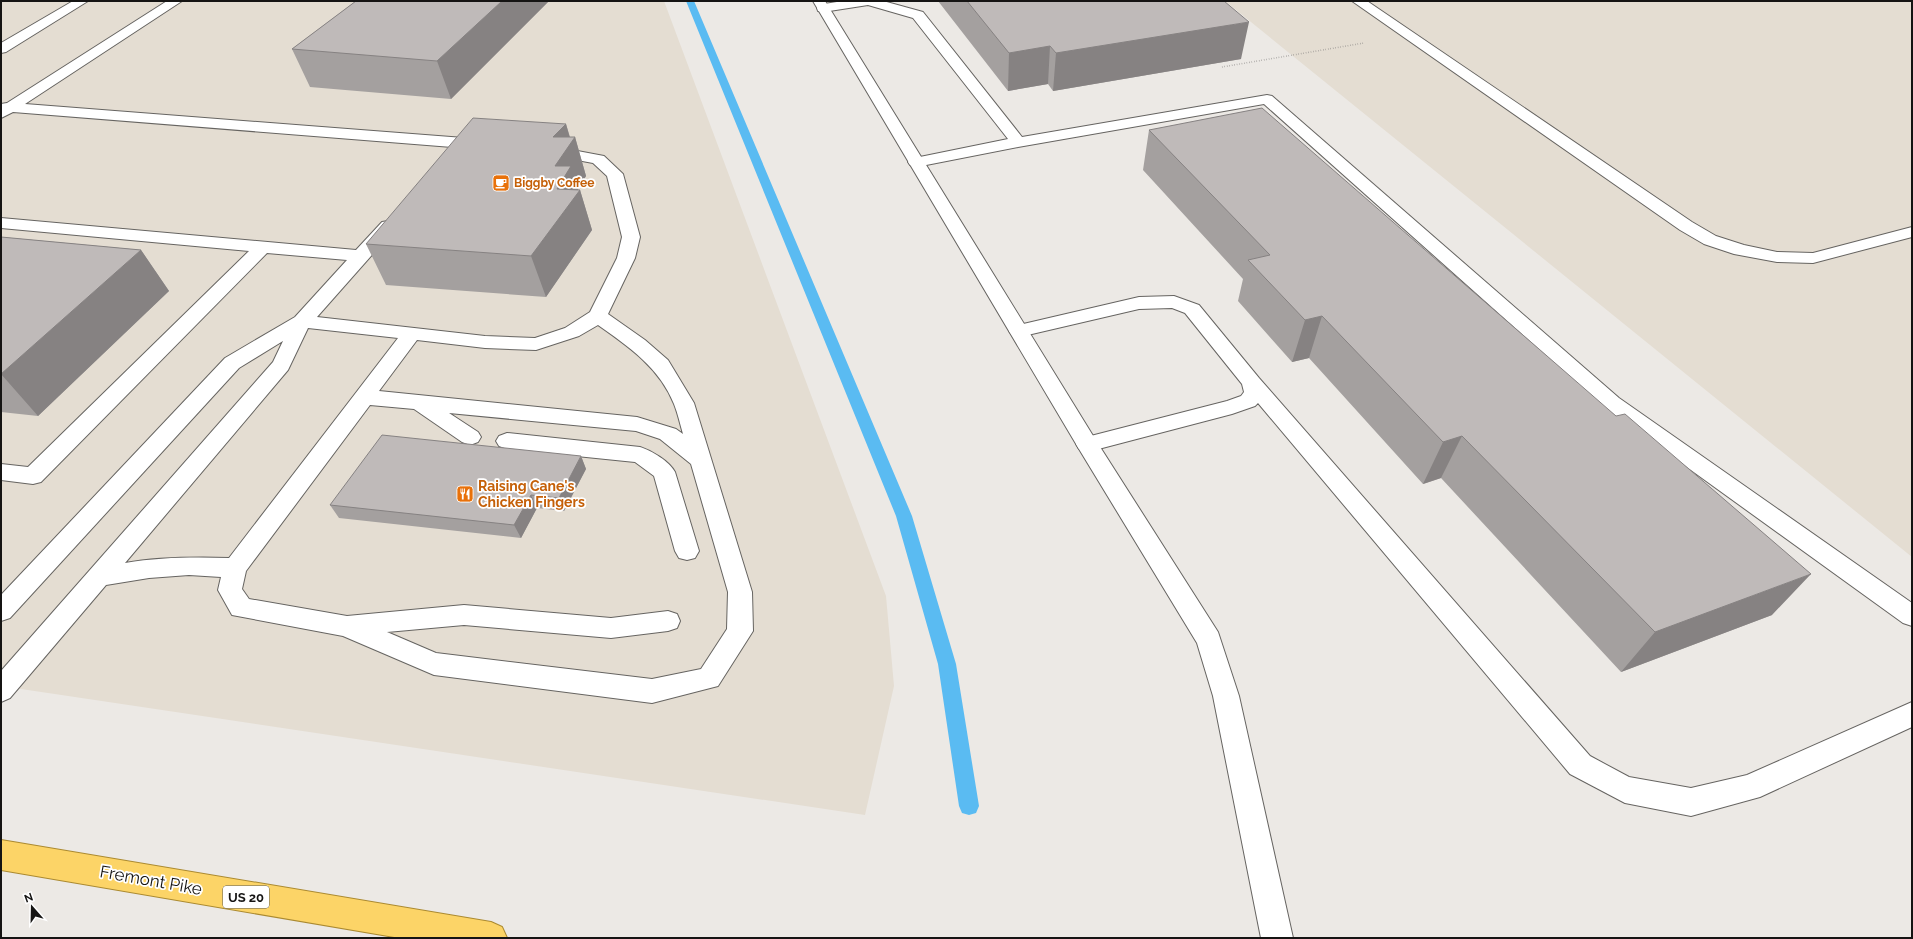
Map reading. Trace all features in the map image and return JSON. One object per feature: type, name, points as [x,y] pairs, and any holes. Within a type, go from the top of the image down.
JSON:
[{"type":"highway","name":"Fremont Pike","points":[[1,855],[491,938]]},
{"type":"street","points":[[2,47],[82,1]]},
{"type":"street","points":[[4,109],[176,1]]},
{"type":"street","points":[[1018,142],[918,15],[868,1],[821,5],[1209,640],[1226,696],[1277,938]]},
{"type":"street","points":[[1358,1],[1686,226],[1710,240],[1740,250],[1777,257],[1813,258],[1912,232]]},
{"type":"street","points":[[916,162],[1018,142],[1267,99],[1612,403],[1912,616]]},
{"type":"street","points":[[4,109],[471,144],[444,165]]},
{"type":"street","points":[[1,611],[232,363],[302,321],[485,342],[536,344],[572,332],[598,316],[626,258],[631,237],[615,174],[598,159],[533,149]]},
{"type":"street","points":[[1,690],[281,365],[302,321],[398,216]]},
{"type":"street","points":[[1,223],[361,256]]},
{"type":"street","points":[[1,472],[33,476],[263,247]]},
{"type":"street","points":[[1019,331],[1139,304],[1174,302],[1192,308],[1252,383],[1580,765],[1625,790],[1691,802],[1750,788],[1912,714]]},
{"type":"street","points":[[412,334],[235,568],[230,590],[241,608],[346,626],[434,664],[652,691],[709,678],[740,631],[740,592],[684,403],[661,365],[638,344],[598,316]]},
{"type":"street","points":[[1088,444],[1232,407],[1248,401],[1254,393],[1252,383]]},
{"type":"street","points":[[364,397],[637,424],[668,434],[700,459]]},
{"type":"street","points":[[418,403],[470,437]]},
{"type":"street","points":[[507,441],[640,455],[664,472],[687,550]]},
{"type":"street","points":[[99,577],[149,568],[189,566],[235,568]]},
{"type":"street","points":[[346,626],[464,615],[611,628],[668,621]]},
{"type":"path","points":[[1222,67],[1371,42]]},
{"type":"shaded area","points":[[1,1],[664,1],[886,596],[894,686],[865,815],[1,686]]},
{"type":"shaded area","points":[[1225,1],[1912,1],[1912,557]]},
{"type":"building","points":[[356,1],[502,1],[437,61],[292,49]]},
{"type":"building","points":[[967,1],[1224,1],[1249,22],[1056,53],[1050,46],[1009,53]]},
{"type":"building","points":[[1262,108],[1616,416],[1625,414],[1811,574],[1655,632],[1462,436],[1443,442],[1322,316],[1305,320],[1248,260],[1270,255],[1149,130]]},
{"type":"building","points":[[473,118],[566,124],[553,137],[575,137],[555,166],[571,166],[557,189],[580,190],[531,256],[366,244]]},
{"type":"building","points":[[1,237],[141,250],[1,374]]},
{"type":"building","name":"Raising Cane's Chicken Fingers","points":[[382,435],[581,456],[559,498],[531,495],[514,525],[330,505]]},
{"type":"waterway","points":[[690,1],[904,516],[947,664],[969,806]]},
{"type":"place","name":"Biggby Coffee","points":[[501,183]]},
{"type":"place","name":"Raising Cane's Chicken Fingers","points":[[465,494]]}]
